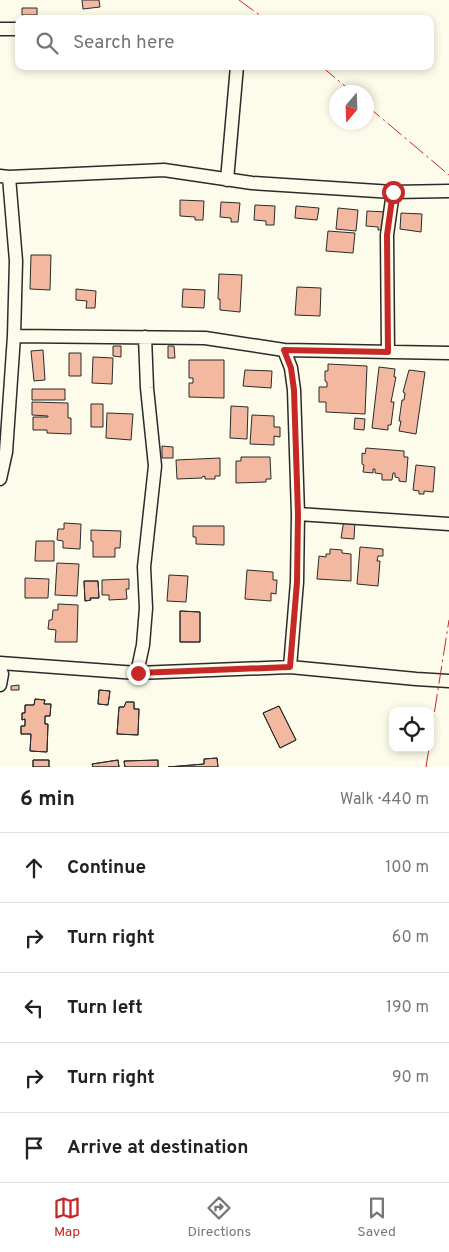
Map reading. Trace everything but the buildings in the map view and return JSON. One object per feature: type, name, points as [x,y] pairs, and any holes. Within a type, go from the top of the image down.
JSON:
[{"type":"street","points":[[0,29],[15,29]]},
{"type":"street","points":[[227,180],[237,70]]},
{"type":"street","points":[[0,479],[6,452],[14,336],[16,261],[4,176],[164,170],[252,183],[393,192],[449,190]]},
{"type":"street","points":[[388,352],[387,235],[393,192]]},
{"type":"street","points":[[14,336],[205,338],[284,350],[449,352]]},
{"type":"street","points":[[138,673],[143,645],[146,608],[144,567],[155,466],[147,388],[145,337]]},
{"type":"street","points":[[284,350],[291,368],[294,390],[298,514],[297,582],[290,667]]},
{"type":"street","points":[[298,514],[449,524]]},
{"type":"street","points":[[0,663],[138,673],[290,667],[416,679],[449,680]]},
{"type":"street","points":[[0,670],[2,674],[0,685]]},
{"type":"power","points":[[239,0],[260,15]]},
{"type":"power","points":[[326,70],[344,85]]},
{"type":"power","points":[[374,112],[449,175]]},
{"type":"power","points":[[434,715],[449,620]]},
{"type":"power","points":[[426,767],[428,752]]},
{"type":"route","points":[[138,673],[290,667],[297,582],[298,514],[294,390],[291,368],[284,350],[388,352],[387,235],[393,192]]}]
